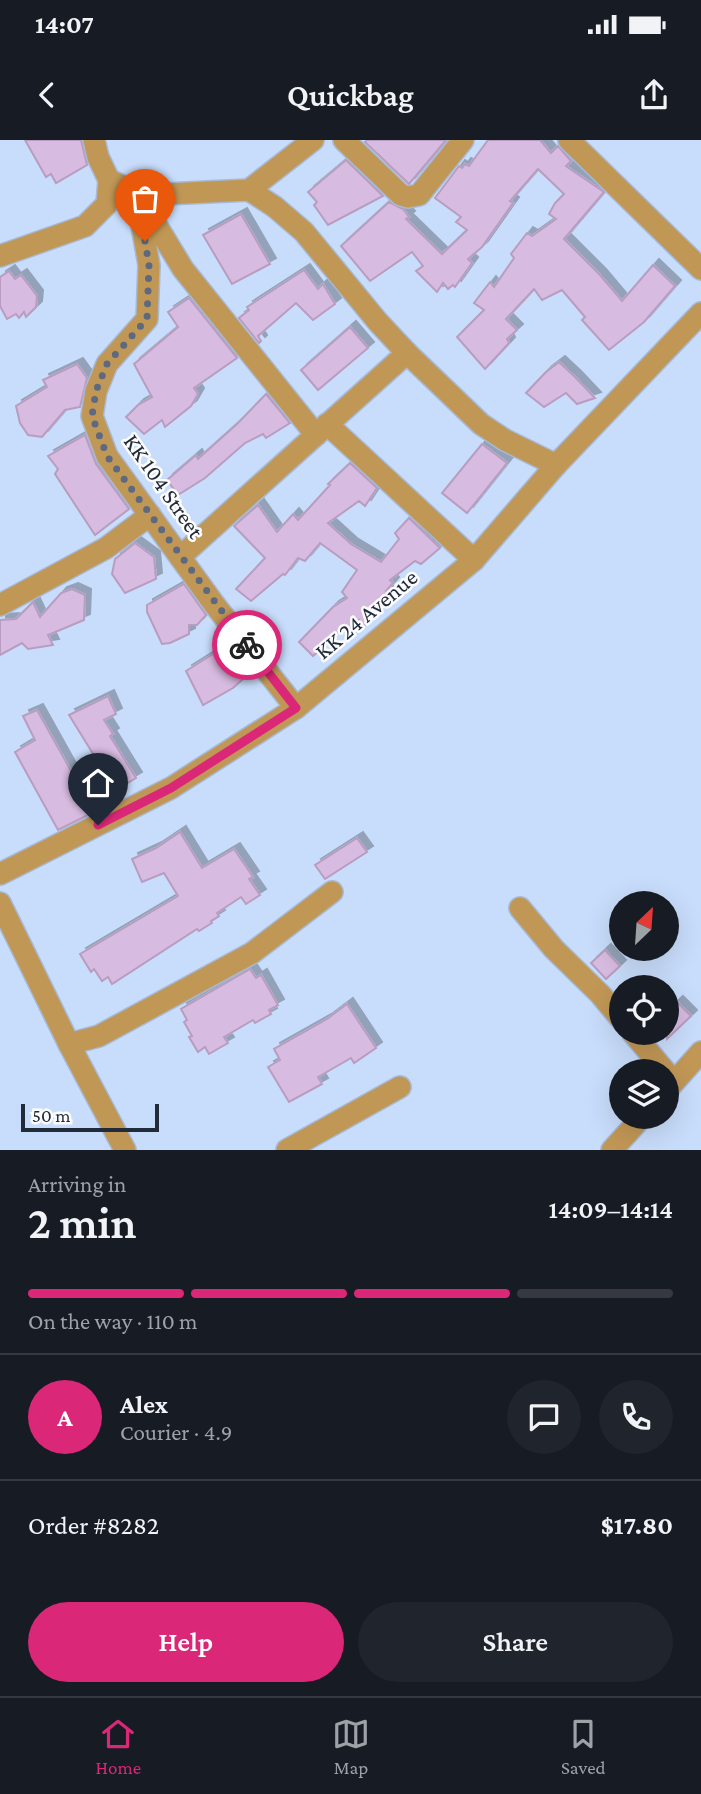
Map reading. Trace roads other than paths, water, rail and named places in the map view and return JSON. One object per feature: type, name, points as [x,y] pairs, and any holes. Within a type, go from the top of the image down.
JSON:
[{"type":"street","points":[[0,256],[85,226],[107,204],[109,180],[98,157],[94,140]]},
{"type":"street","points":[[249,190],[313,140]]},
{"type":"street","points":[[344,140],[401,195],[408,197],[419,195],[463,140]]},
{"type":"street","points":[[569,140],[701,269]]},
{"type":"street","points":[[109,180],[136,192],[166,194],[249,190],[275,206],[304,232],[407,354],[481,424],[505,440],[556,465]]},
{"type":"street","points":[[136,192],[183,269],[321,430],[474,559]]},
{"type":"street","name":"KK 104 Street","points":[[136,192],[149,265],[147,319],[107,364],[96,391],[92,416],[107,456],[180,557],[296,708]]},
{"type":"street","name":"KK 24 Avenue","points":[[0,874],[171,788],[296,708],[474,559],[556,465],[701,313]]},
{"type":"street","points":[[180,557],[407,354]]},
{"type":"street","points":[[0,605],[106,548],[150,515]]},
{"type":"street","points":[[69,1044],[99,1036],[252,953],[332,892]]},
{"type":"street","points":[[0,903],[69,1044],[125,1150]]},
{"type":"street","points":[[520,908],[554,949],[609,1005]]},
{"type":"street","points":[[642,1045],[653,1059]]},
{"type":"street","points":[[679,1069],[701,1052]]},
{"type":"street","points":[[287,1150],[400,1087]]},
{"type":"street","points":[[612,1150],[631,1129]]}]
